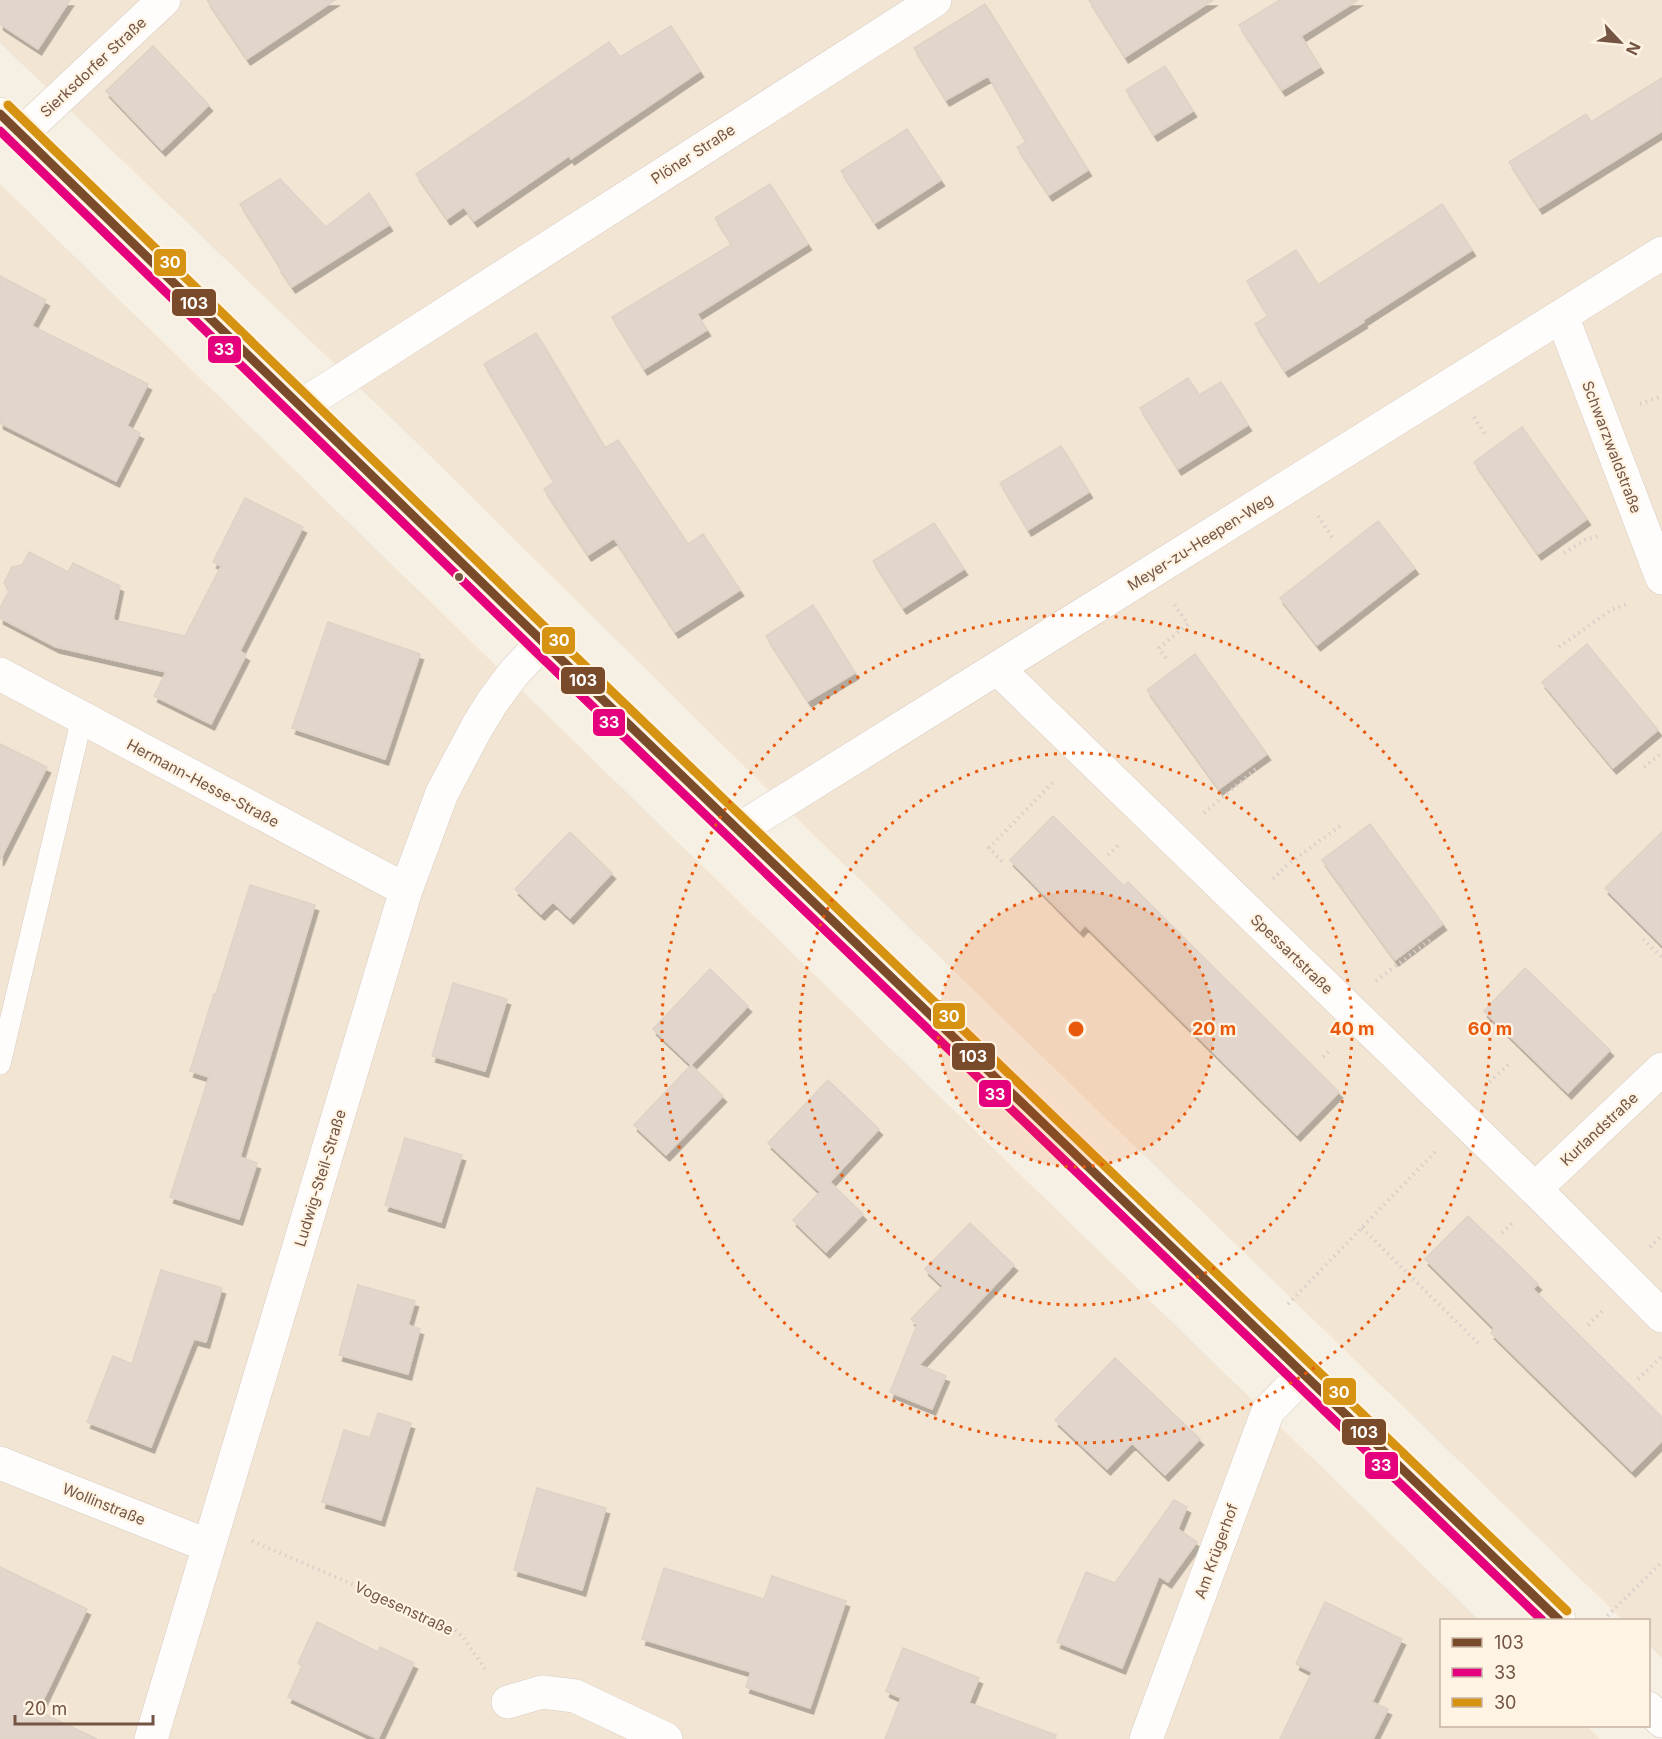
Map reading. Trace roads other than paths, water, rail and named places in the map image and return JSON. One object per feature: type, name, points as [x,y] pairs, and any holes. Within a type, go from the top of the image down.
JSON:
[{"type":"street","name":"Sierksdorfer Straße","points":[[11,124],[164,0]]},
{"type":"street","name":"Plöner Straße","points":[[301,406],[935,0]]},
{"type":"street","points":[[11,124],[543,642],[1558,1619]]},
{"type":"street","name":"Meyer-zu-Heepen-Weg","points":[[738,830],[1662,253]]},
{"type":"street","name":"Schwarzwaldstraße","points":[[1562,316],[1662,578]]},
{"type":"street","name":"Ludwig-Steil-Straße","points":[[151,1739],[406,890],[442,793],[477,727],[506,683],[543,642]]},
{"type":"street","name":"Spessartstraße","points":[[998,669],[1346,1005],[1662,1316]]},
{"type":"street","name":"Hermann-Hesse-Straße","points":[[0,674],[406,890]]},
{"type":"street","name":"Kurlandstraße","points":[[1535,1190],[1662,1070]]},
{"type":"street","name":"Am Krügerhof","points":[[1146,1739],[1268,1411],[1303,1375]]},
{"type":"street","name":"Wollinstraße","points":[[0,1463],[212,1536]]},
{"type":"street","points":[[508,1702],[542,1692],[575,1696],[666,1739]]},
{"type":"street","points":[[1650,1710],[1662,1721]]},
{"type":"lane","points":[[0,1064],[82,718]]}]
